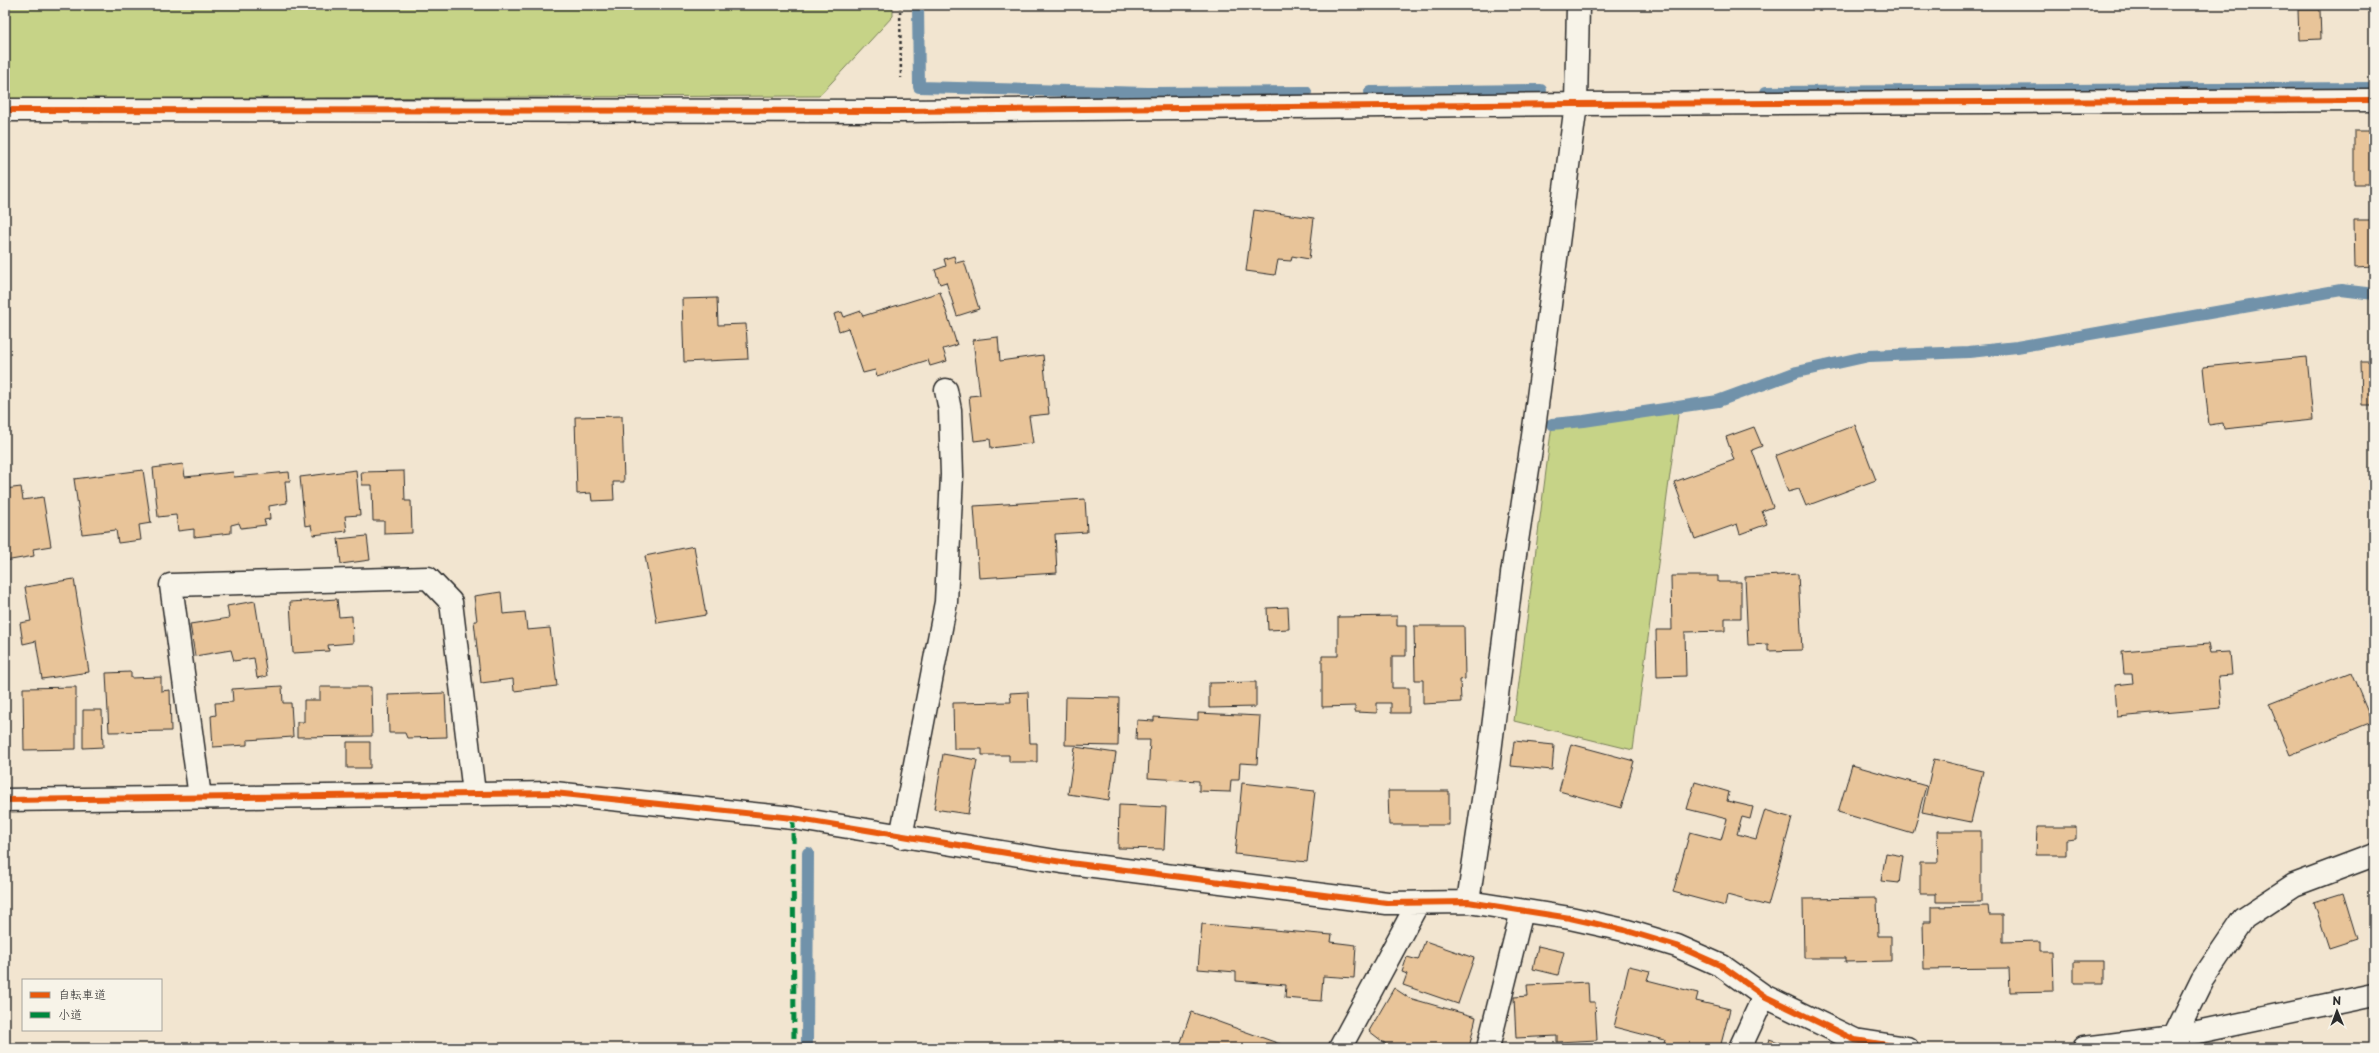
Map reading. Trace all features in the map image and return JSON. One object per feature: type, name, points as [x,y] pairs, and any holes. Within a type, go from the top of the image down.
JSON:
[{"type":"street","points":[[1468,902],[1490,752],[1512,574],[1533,436],[1576,104],[1578,5]]},
{"type":"street","points":[[5,110],[902,111],[1576,104],[2374,100]]},
{"type":"street","points":[[901,837],[946,602],[952,475],[950,410],[946,390]]},
{"type":"street","points":[[200,798],[171,585],[428,578],[451,602],[474,793]]},
{"type":"street","points":[[5,800],[554,793],[793,818],[901,837],[1062,862],[1372,901],[1418,903],[1468,902],[1624,930],[1677,946],[1722,966],[1764,996],[1855,1040],[1907,1048]]},
{"type":"street","points":[[2174,1037],[2202,980],[2244,918],[2294,886],[2374,855]]},
{"type":"street","points":[[1340,1048],[1418,903]]},
{"type":"street","points":[[1488,1048],[1522,911]]},
{"type":"street","points":[[2084,1048],[2174,1037],[2374,995]]},
{"type":"street","points":[[1740,1048],[1764,996]]},
{"type":"path","points":[[900,5],[902,111]]},
{"type":"green space","points":[[5,5],[893,5],[893,16],[819,96],[5,99]]},
{"type":"green space","points":[[1679,407],[1633,750],[1514,721],[1552,424],[1584,421]]},
{"type":"building","points":[[2296,5],[2332,5],[2332,7],[2296,7]]},
{"type":"building","points":[[2298,10],[2320,10],[2321,39],[2299,40]]},
{"type":"building","points":[[2354,131],[2374,131],[2374,184],[2354,184]]},
{"type":"building","points":[[1254,210],[1314,218],[1309,259],[1292,256],[1291,261],[1278,260],[1275,275],[1246,271]]},
{"type":"building","points":[[2354,220],[2374,220],[2374,267],[2355,268]]},
{"type":"building","points":[[954,256],[956,263],[964,261],[979,309],[957,316],[946,282],[940,284],[935,270],[946,266],[944,259]]},
{"type":"building","points":[[940,292],[957,345],[943,349],[947,361],[930,366],[928,360],[877,376],[875,370],[863,373],[848,328],[839,331],[834,314],[842,312],[844,317],[861,311],[863,316]]},
{"type":"building","points":[[717,298],[718,325],[746,324],[748,359],[684,362],[682,299]]},
{"type":"building","points":[[998,337],[1000,361],[1043,355],[1049,414],[1029,416],[1033,443],[991,448],[990,439],[974,441],[969,396],[980,395],[973,340]]},
{"type":"building","points":[[2307,357],[2313,420],[2224,429],[2223,423],[2209,425],[2203,367]]},
{"type":"building","points":[[2361,361],[2374,361],[2374,405],[2362,405]]},
{"type":"building","points":[[622,416],[624,482],[613,482],[614,500],[592,501],[591,493],[577,494],[575,417]]},
{"type":"building","points":[[1855,425],[1876,480],[1806,506],[1799,489],[1788,492],[1775,456]]},
{"type":"building","points":[[1754,427],[1762,446],[1752,450],[1773,507],[1762,511],[1767,524],[1740,534],[1737,524],[1695,539],[1674,482],[1734,460],[1726,437]]},
{"type":"building","points":[[183,464],[185,477],[233,472],[234,477],[289,472],[290,481],[285,481],[287,503],[269,506],[270,519],[264,520],[266,525],[241,528],[239,523],[231,525],[231,533],[194,537],[194,529],[178,531],[176,515],[158,517],[153,468]]},
{"type":"building","points":[[143,470],[151,523],[139,525],[141,540],[118,543],[116,530],[82,534],[74,479]]},
{"type":"building","points":[[356,470],[360,515],[345,516],[347,531],[313,535],[311,525],[305,526],[300,477]]},
{"type":"building","points":[[404,471],[405,501],[411,501],[412,533],[384,534],[384,521],[373,521],[372,485],[362,485],[361,472]]},
{"type":"building","points":[[21,487],[23,500],[43,497],[51,546],[33,549],[34,556],[5,561],[5,489]]},
{"type":"building","points":[[1085,499],[1087,532],[1055,534],[1057,573],[979,578],[974,506]]},
{"type":"building","points":[[367,536],[370,560],[341,564],[338,539]]},
{"type":"building","points":[[694,546],[706,615],[657,623],[645,556]]},
{"type":"building","points":[[1798,574],[1802,650],[1768,651],[1768,644],[1748,645],[1745,577]]},
{"type":"building","points":[[1671,576],[1718,576],[1718,582],[1741,582],[1741,618],[1725,618],[1725,631],[1685,632],[1686,676],[1657,677],[1656,630],[1672,630]]},
{"type":"building","points":[[74,579],[89,672],[42,679],[36,641],[23,644],[20,623],[31,621],[25,587]]},
{"type":"building","points":[[501,592],[503,614],[525,612],[527,630],[550,628],[557,686],[514,691],[513,679],[481,683],[474,621],[477,621],[474,596]]},
{"type":"building","points":[[337,599],[339,617],[352,616],[353,643],[328,645],[329,651],[293,653],[290,602]]},
{"type":"building","points":[[255,601],[267,676],[257,678],[254,658],[234,661],[231,650],[195,656],[190,624],[229,618],[227,606]]},
{"type":"building","points":[[1288,607],[1289,629],[1268,630],[1267,608]]},
{"type":"building","points":[[1397,616],[1397,626],[1406,626],[1406,656],[1392,656],[1392,688],[1409,688],[1409,713],[1391,713],[1391,703],[1377,703],[1377,713],[1355,712],[1355,706],[1322,707],[1322,656],[1338,656],[1338,617]]},
{"type":"building","points":[[1414,626],[1464,626],[1465,679],[1460,680],[1461,702],[1423,704],[1423,680],[1415,680]]},
{"type":"building","points":[[2208,644],[2210,653],[2230,652],[2232,675],[2218,676],[2221,708],[2117,717],[2115,685],[2133,683],[2132,674],[2124,674],[2122,651]]},
{"type":"building","points":[[131,672],[131,678],[161,677],[161,691],[170,690],[171,731],[109,732],[106,673]]},
{"type":"building","points":[[2351,672],[2372,722],[2290,755],[2269,704]]},
{"type":"building","points":[[1256,682],[1256,707],[1209,708],[1209,683]]},
{"type":"building","points":[[282,686],[283,703],[291,703],[293,737],[247,740],[247,745],[213,747],[211,716],[216,715],[215,703],[233,702],[232,689]]},
{"type":"building","points":[[76,687],[76,749],[24,750],[23,688]]},
{"type":"building","points":[[320,687],[371,687],[372,736],[297,737],[297,722],[304,722],[304,700],[320,700]]},
{"type":"building","points":[[1028,692],[1030,743],[1037,743],[1037,762],[1009,762],[1009,755],[982,755],[982,749],[954,749],[953,703],[1011,702],[1010,693]]},
{"type":"building","points":[[445,693],[447,737],[407,738],[405,733],[389,733],[388,695]]},
{"type":"building","points":[[1066,697],[1119,698],[1118,746],[1065,745]]},
{"type":"building","points":[[83,710],[102,710],[103,747],[83,748]]},
{"type":"building","points":[[1198,713],[1260,716],[1257,764],[1240,763],[1239,780],[1231,780],[1230,792],[1199,791],[1199,781],[1148,778],[1150,740],[1136,740],[1137,720],[1154,721],[1154,717],[1198,720]]},
{"type":"building","points":[[1514,741],[1554,745],[1552,770],[1511,766]]},
{"type":"building","points":[[347,742],[370,742],[370,768],[347,768]]},
{"type":"building","points":[[1571,744],[1634,761],[1621,808],[1559,791]]},
{"type":"building","points":[[1075,747],[1116,753],[1109,800],[1068,794]]},
{"type":"building","points":[[943,754],[977,760],[968,814],[934,809]]},
{"type":"building","points":[[1934,759],[1983,771],[1971,822],[1922,812]]},
{"type":"building","points":[[1852,765],[1926,786],[1913,834],[1838,812]]},
{"type":"building","points":[[1695,782],[1729,792],[1727,801],[1753,807],[1750,819],[1742,817],[1737,834],[1756,839],[1765,810],[1792,818],[1768,906],[1727,895],[1725,906],[1673,892],[1690,832],[1721,840],[1727,819],[1687,809]]},
{"type":"building","points":[[1242,783],[1315,791],[1307,862],[1235,854]]},
{"type":"building","points":[[1388,791],[1449,791],[1449,825],[1389,825]]},
{"type":"building","points":[[1119,805],[1166,807],[1164,849],[1118,848]]},
{"type":"building","points":[[2037,827],[2076,827],[2076,839],[2066,840],[2066,855],[2036,855]]},
{"type":"building","points":[[1937,831],[1981,831],[1981,902],[1936,902],[1936,894],[1920,894],[1920,862],[1938,862]]},
{"type":"building","points":[[1886,853],[1903,856],[1899,883],[1881,881]]},
{"type":"building","points":[[2343,893],[2357,939],[2329,948],[2314,902]]},
{"type":"building","points":[[1877,898],[1878,936],[1891,936],[1891,961],[1845,962],[1845,958],[1804,958],[1803,899]]},
{"type":"building","points":[[1988,906],[1989,915],[2003,915],[2003,942],[2040,941],[2040,951],[2053,951],[2054,991],[2010,992],[2009,968],[1924,969],[1923,922],[1931,922],[1931,907]]},
{"type":"building","points":[[1202,924],[1332,935],[1331,942],[1356,945],[1354,978],[1323,976],[1321,1001],[1285,998],[1286,985],[1236,981],[1236,972],[1198,969]]},
{"type":"building","points":[[1425,941],[1474,958],[1458,1004],[1403,985],[1407,974],[1402,972],[1407,957],[1418,960]]},
{"type":"building","points":[[1538,946],[1564,952],[1558,975],[1533,969]]},
{"type":"building","points":[[2074,961],[2104,961],[2104,983],[2074,983]]},
{"type":"building","points":[[1629,966],[1650,971],[1647,980],[1698,993],[1696,1001],[1730,1009],[1720,1048],[1670,1048],[1663,1046],[1665,1040],[1614,1027]]},
{"type":"building","points":[[1588,982],[1589,1002],[1595,1002],[1597,1040],[1557,1042],[1557,1036],[1516,1038],[1514,997],[1528,996],[1527,985]]},
{"type":"building","points":[[1394,988],[1409,998],[1476,1017],[1469,1048],[1391,1048],[1369,1031]]},
{"type":"building","points":[[1191,1012],[1291,1048],[1179,1048]]},
{"type":"building","points":[[1769,1039],[1798,1048],[1766,1048]]},
{"type":"waterway","points":[[918,5],[919,87],[1148,93],[1306,92]]},
{"type":"waterway","points":[[1766,92],[2374,88]]},
{"type":"waterway","points":[[1370,92],[1541,90]]},
{"type":"waterway","points":[[1552,424],[1584,421],[1718,401],[1797,372],[1869,356],[1969,352],[2017,347],[2341,290],[2374,294]]},
{"type":"waterway","points":[[807,1048],[808,853]]},
{"type":"marked path","points":[[793,818],[794,1048]]},
{"type":"cycle path","points":[[5,110],[901,111],[1576,104],[2374,100]]},
{"type":"cycle path","points":[[5,800],[554,793],[793,818],[1062,862],[1387,903],[1468,902],[1570,918],[1624,930],[1677,946],[1722,966],[1764,996],[1855,1040],[1907,1048]]}]
